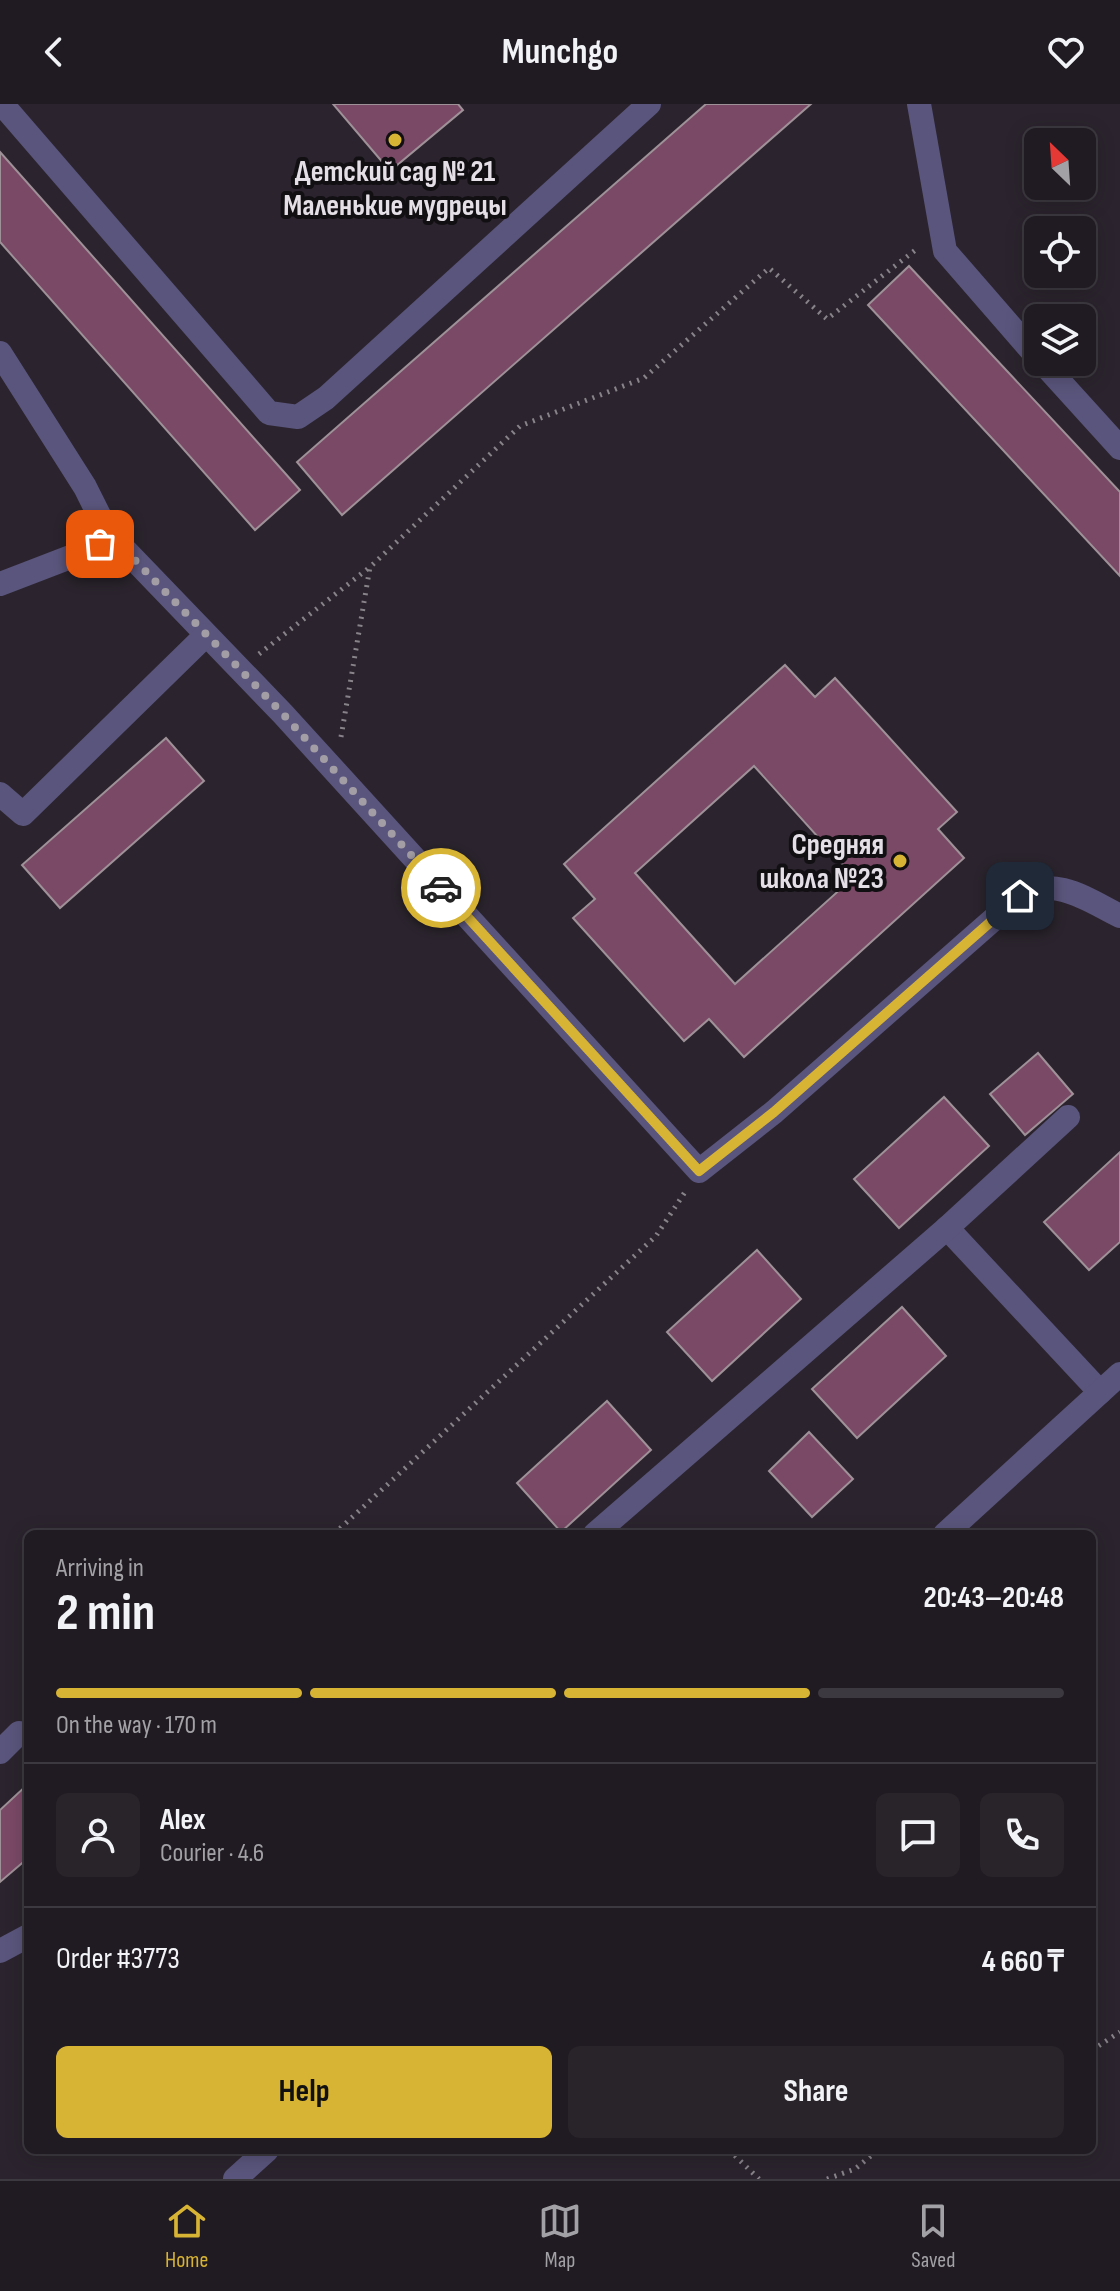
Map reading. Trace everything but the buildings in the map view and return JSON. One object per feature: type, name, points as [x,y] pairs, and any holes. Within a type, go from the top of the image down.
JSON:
[{"type":"street","points":[[3,110],[269,413],[298,417],[326,398],[649,104]]},
{"type":"street","points":[[919,104],[945,251],[1024,342]]},
{"type":"street","points":[[0,353],[85,487],[112,541],[240,669],[699,1171],[774,1112],[1020,896],[1036,888],[1063,888],[1120,916]]},
{"type":"street","points":[[1055,376],[1120,448]]},
{"type":"street","points":[[0,584],[112,541]]},
{"type":"street","points":[[0,794],[23,814],[206,635]]},
{"type":"street","points":[[600,1530],[947,1228],[1068,1117]]},
{"type":"street","points":[[947,1228],[1100,1392]]},
{"type":"street","points":[[949,1530],[1120,1374]]},
{"type":"street","points":[[0,1752],[19,1733]]},
{"type":"street","points":[[0,1951],[24,1938]]},
{"type":"street","points":[[235,2179],[263,2154]]},
{"type":"path","points":[[240,669],[370,567],[520,426],[644,378],[769,268],[827,319],[941,230]]},
{"type":"path","points":[[335,772],[370,567]]},
{"type":"path","points":[[338,1530],[656,1236],[699,1171]]},
{"type":"path","points":[[1096,2047],[1120,2032]]},
{"type":"path","points":[[733,2154],[759,2179]]},
{"type":"path","points":[[827,2179],[855,2169],[873,2154]]},
{"type":"way so far","points":[[100,544],[112,541],[127,552],[283,714],[441,888]]},
{"type":"place","name":"Детский сад № 21 Маленькие мудрецы","points":[[395,140]]},
{"type":"place","name":"Средняя школа №23","points":[[900,861]]},
{"type":"route","points":[[441,888],[699,1171],[774,1112],[1020,896]]}]
